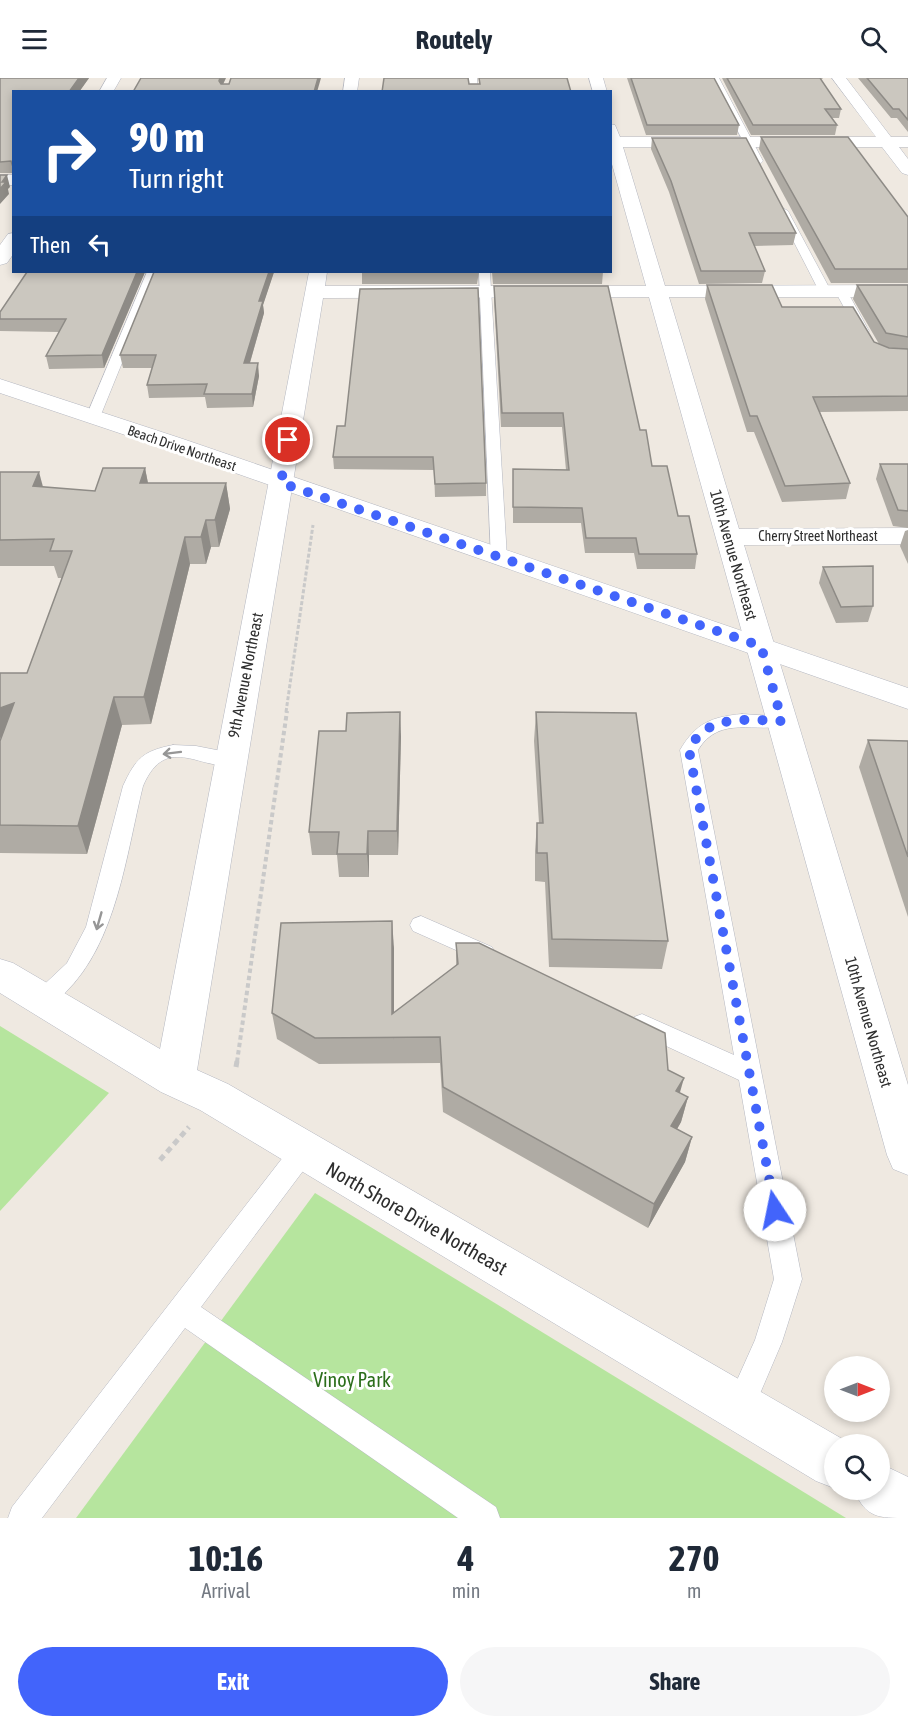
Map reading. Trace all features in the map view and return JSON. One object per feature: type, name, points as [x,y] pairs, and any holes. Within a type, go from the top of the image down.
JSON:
[{"type":"street","points":[[839,78],[908,170]]},
{"type":"street","points":[[612,138],[748,142],[908,142]]},
{"type":"street","name":"10th Avenue Northeast","points":[[612,138],[908,1155]]},
{"type":"street","points":[[0,259],[12,240]]},
{"type":"street","points":[[316,282],[485,292],[908,291]]},
{"type":"street","name":"9th Avenue Northeast","points":[[176,1079],[230,759],[316,282]]},
{"type":"street","name":"Beach Drive Northeast","points":[[0,386],[761,646],[908,699]]},
{"type":"street","name":"Cherry Street Northeast","points":[[729,537],[908,536]]},
{"type":"street","name":"North Shore Drive Northeast","points":[[0,974],[176,1079],[214,1096],[303,1151],[824,1456]]},
{"type":"street","points":[[890,1495],[908,1506]]},
{"type":"lane","points":[[715,78],[764,174]]},
{"type":"lane","points":[[775,195],[833,291],[869,342]]},
{"type":"lane","points":[[93,417],[153,273]]},
{"type":"lane","points":[[484,273],[499,558]]},
{"type":"lane","points":[[740,1407],[768,1342],[788,1279],[689,750],[695,737],[717,723],[743,719],[782,721]]},
{"type":"lane","points":[[44,1000],[75,969],[97,928],[133,786],[143,765],[165,752],[194,751],[230,759]]},
{"type":"lane","points":[[421,925],[508,964]]},
{"type":"lane","points":[[618,1014],[749,1073]]},
{"type":"lane","points":[[23,1518],[303,1151]]},
{"type":"lane","points":[[182,1310],[485,1518]]},
{"type":"path","points":[[160,1161],[237,1066],[313,525]]},
{"type":"green space","points":[[0,1026],[109,1093],[0,1211]]},
{"type":"green space","name":"Vinoy Park","points":[[315,1193],[846,1518],[76,1518]]},
{"type":"building","points":[[0,78],[79,78],[70,90],[12,90],[12,164],[11,161],[0,162]]},
{"type":"building","points":[[141,78],[220,78],[221,84],[229,84],[231,78],[318,78],[315,90],[134,90]]},
{"type":"building","points":[[384,78],[468,78],[469,84],[480,84],[479,78],[567,78],[570,90],[382,90]]},
{"type":"building","points":[[631,78],[714,78],[739,125],[647,125]]},
{"type":"building","points":[[727,78],[820,78],[841,109],[825,109],[837,125],[753,125]]},
{"type":"building","points":[[867,78],[908,78],[908,120],[899,109],[893,109]]},
{"type":"building","points":[[761,137],[848,137],[908,217],[908,269],[835,269]]},
{"type":"building","points":[[652,138],[746,138],[796,233],[749,233],[765,271],[701,271],[671,181]]},
{"type":"building","points":[[0,175],[7,175],[2,182],[6,182],[0,189]]},
{"type":"building","points":[[26,273],[137,273],[102,355],[46,356],[66,319],[0,319],[0,312]]},
{"type":"building","points":[[154,273],[269,273],[259,301],[263,301],[244,363],[258,363],[252,394],[204,394],[207,384],[147,385],[156,355],[120,355]]},
{"type":"building","points":[[707,285],[772,285],[782,307],[853,307],[874,342],[889,348],[908,349],[908,396],[813,397],[850,483],[785,486],[757,416],[750,416]]},
{"type":"building","points":[[857,285],[908,285],[908,337],[886,333]]},
{"type":"building","points":[[494,286],[608,286],[640,430],[646,430],[652,466],[667,466],[678,516],[689,516],[697,554],[639,554],[636,538],[586,538],[582,508],[513,507],[513,469],[569,470],[563,413],[502,413]]},
{"type":"building","points":[[478,288],[486,483],[435,484],[433,457],[333,457],[337,426],[345,426],[360,289]]},
{"type":"building","points":[[880,464],[908,464],[908,511],[898,510]]},
{"type":"building","points":[[103,468],[145,468],[140,483],[226,483],[215,520],[206,520],[201,537],[185,537],[144,697],[114,697],[78,826],[0,825],[0,741],[14,703],[0,708],[0,673],[27,673],[72,551],[50,551],[54,539],[0,540],[0,472],[39,472],[33,486],[95,491]]},
{"type":"building","points":[[873,566],[873,606],[841,607],[823,567]]},
{"type":"building","points":[[400,712],[397,831],[368,831],[367,854],[337,854],[339,832],[309,832],[319,731],[346,731],[347,713]]},
{"type":"building","points":[[536,712],[636,713],[668,941],[552,939],[547,853],[537,853],[537,823],[543,823]]},
{"type":"building","points":[[868,740],[908,741],[908,857]]},
{"type":"building","points":[[392,921],[392,1014],[458,964],[456,943],[479,943],[665,1033],[668,1070],[684,1078],[676,1091],[688,1097],[671,1126],[692,1137],[654,1204],[443,1087],[440,1037],[315,1038],[272,1013],[281,923]]},
{"type":"route","points":[[288,440],[281,483],[761,646],[782,721],[743,719],[717,723],[695,737],[689,750],[775,1210]]}]
